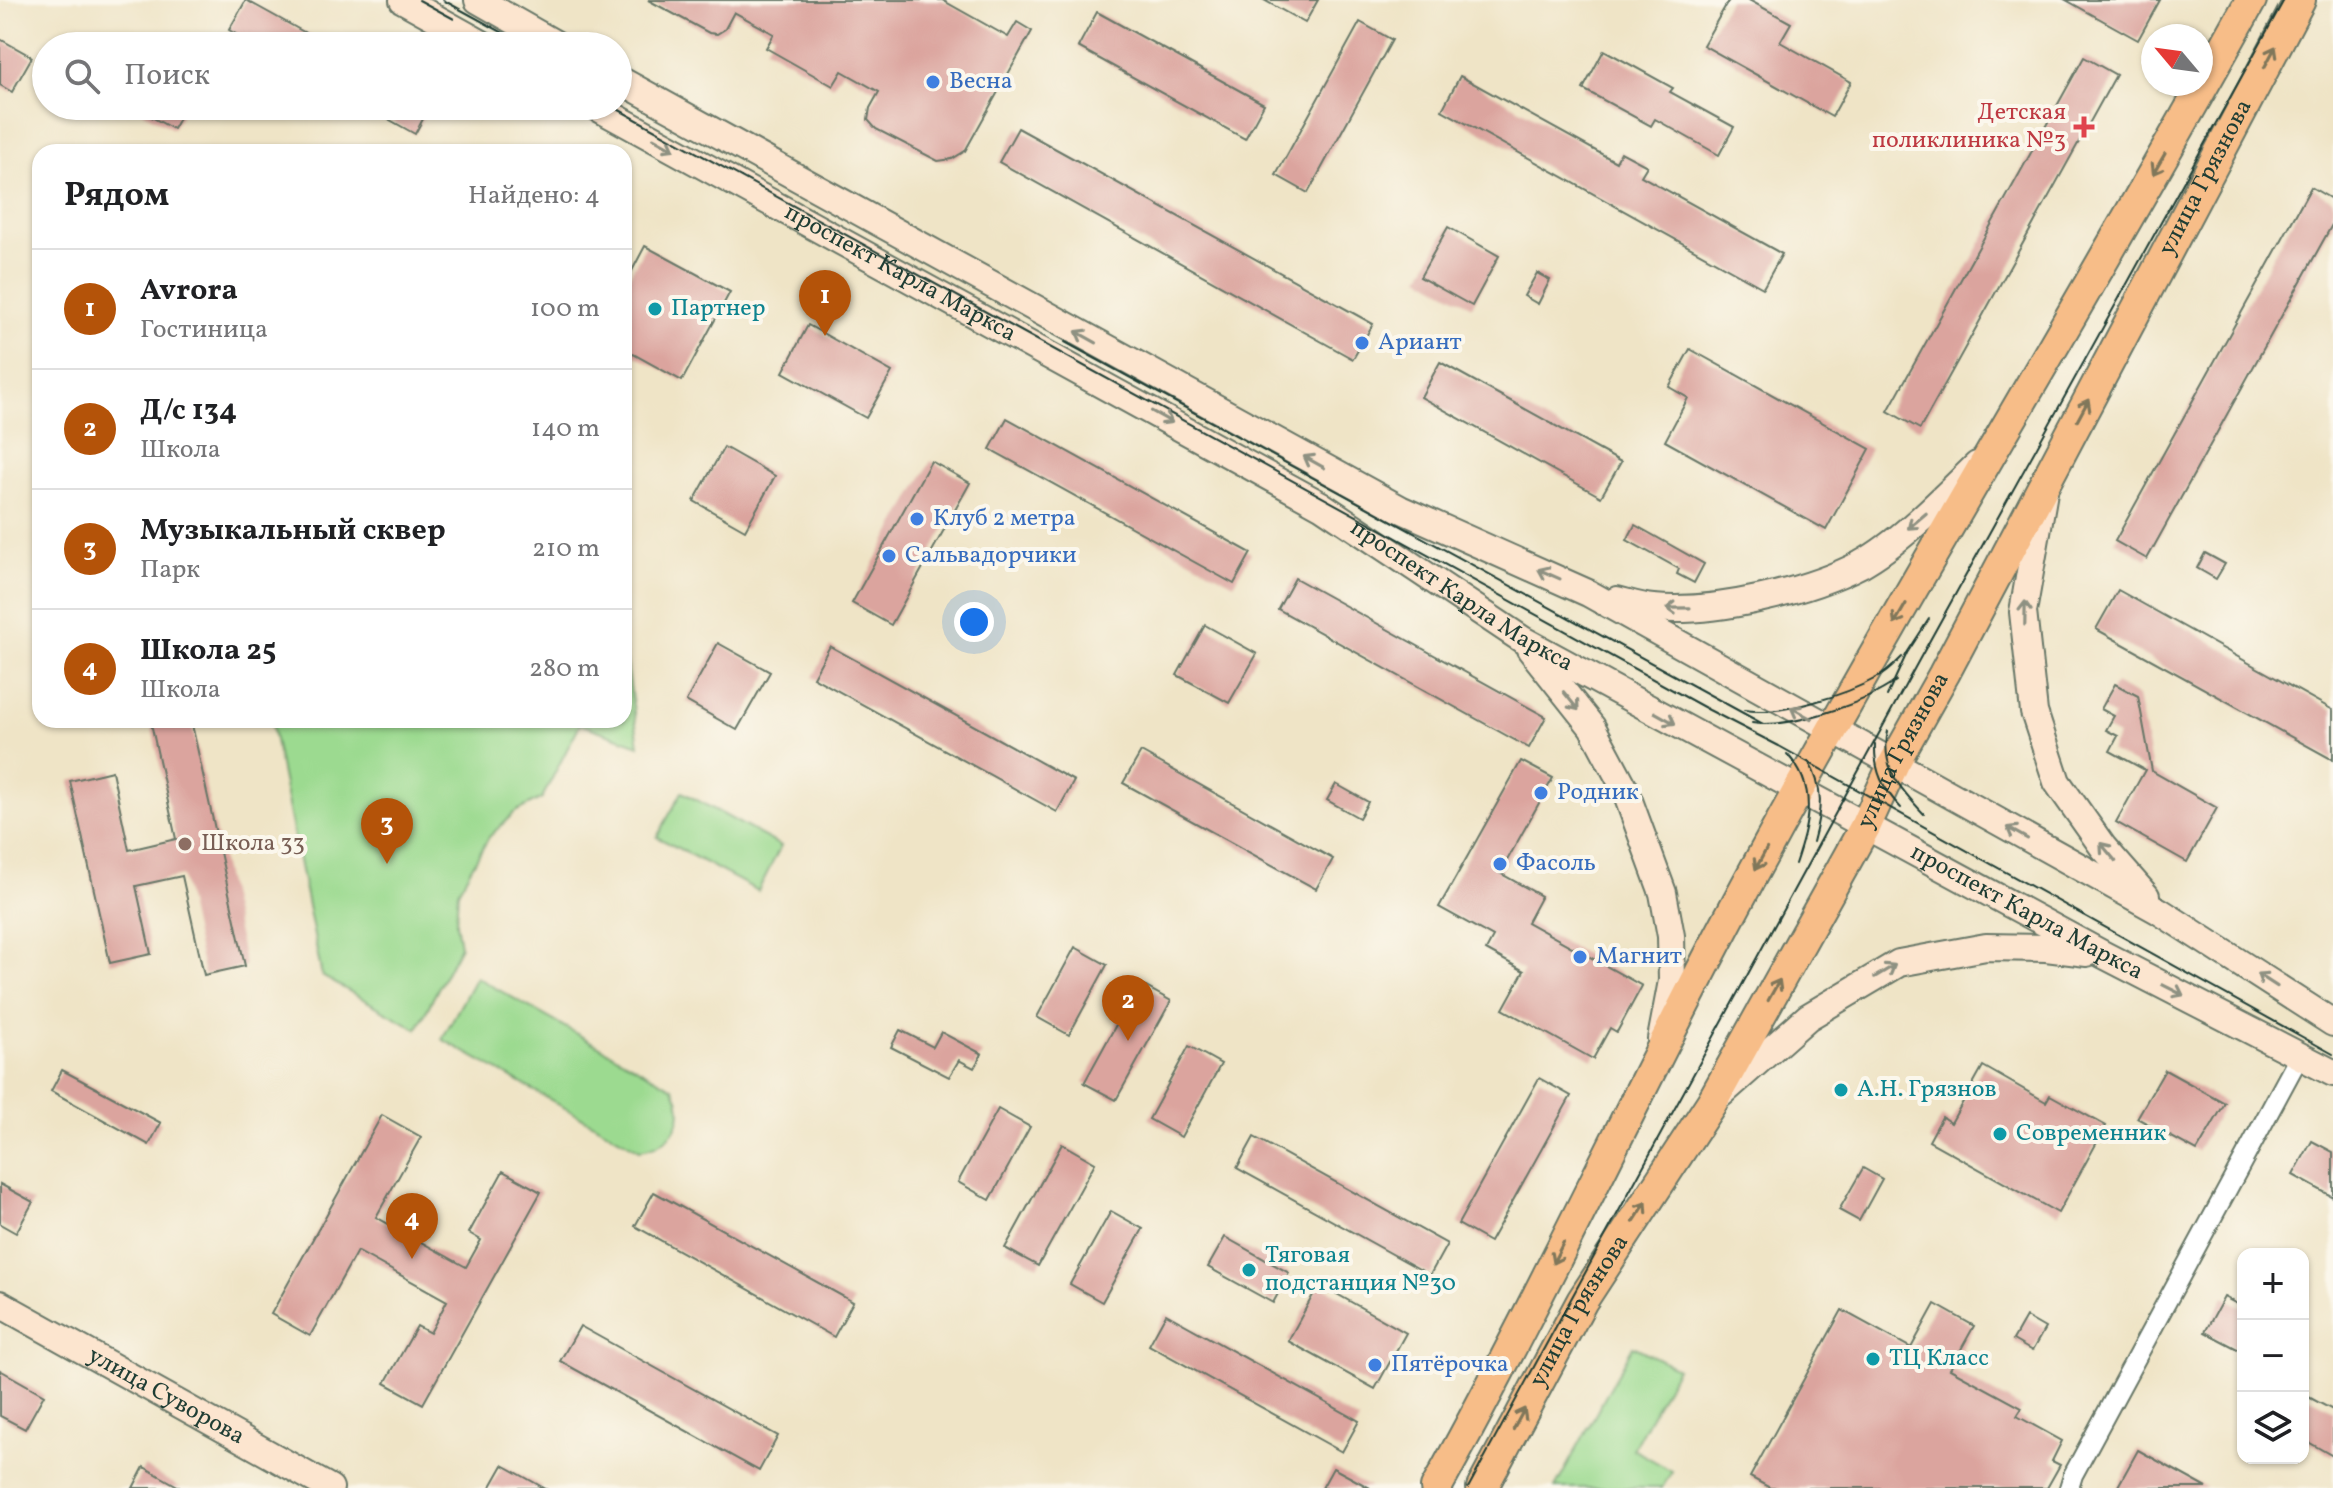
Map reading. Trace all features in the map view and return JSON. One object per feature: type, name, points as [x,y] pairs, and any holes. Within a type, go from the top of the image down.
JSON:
[{"type":"main road","points":[[403,0],[461,32]]},
{"type":"main road","points":[[478,0],[534,32]]},
{"type":"main road","name":"улица Грязнова","points":[[1436,1488],[1482,1406],[1657,1059],[1799,790],[2251,0]]},
{"type":"main road","name":"улица Грязнова","points":[[1482,1488],[1582,1301],[1712,1102],[1865,827],[1894,763],[2300,0]]},
{"type":"main road","name":"проспект Карла Маркса","points":[[632,87],[1400,509],[1588,593],[2159,911],[2333,1023]]},
{"type":"main road","name":"проспект Карла Маркса","points":[[620,120],[1321,505],[1523,640],[2104,955],[2333,1073]]},
{"type":"main road","points":[[1588,593],[1652,608],[1722,607],[1795,589],[1861,563],[1919,521],[1994,449]]},
{"type":"main road","points":[[2046,479],[2023,612],[2034,712],[2057,782],[2103,847],[2159,911]]},
{"type":"main road","points":[[1523,640],[1592,727],[1624,787],[1663,893],[1671,936],[1672,981],[1657,1059]]},
{"type":"main road","points":[[1712,1102],[1808,1017],[1899,963],[1986,947],[2046,948],[2104,955]]},
{"type":"main road","name":"улица Суворова","points":[[0,1304],[330,1488]]},
{"type":"street","points":[[2069,1488],[2073,1475],[2300,1055]]},
{"type":"green space","points":[[632,699],[639,745],[591,728],[632,728]]},
{"type":"green space","points":[[273,728],[578,728],[542,798],[515,812],[489,837],[458,891],[456,923],[460,946],[417,1029],[322,976]]},
{"type":"green space","points":[[682,792],[781,846],[758,891],[657,837]]},
{"type":"green space","points":[[476,977],[673,1088],[680,1110],[679,1119],[669,1136],[652,1147],[640,1150],[442,1039]]},
{"type":"green space","points":[[1633,1346],[1677,1368],[1633,1449],[1672,1471],[1662,1488],[1555,1488]]},
{"type":"building","points":[[246,0],[304,32],[232,32],[229,30]]},
{"type":"building","name":"Весна","points":[[648,0],[942,0],[1008,37],[1017,22],[1032,31],[965,151],[952,159],[938,161],[876,129],[868,120],[870,108],[879,92],[842,71],[833,86],[766,48],[774,34],[734,12],[725,29],[717,34],[709,33]]},
{"type":"building","points":[[1264,0],[1318,0],[1305,23]]},
{"type":"building","points":[[1729,0],[1749,0],[1791,23],[1780,42],[1851,82],[1832,117],[1703,45]]},
{"type":"building","points":[[2066,0],[2160,0],[2147,24],[2141,24],[2138,40]]},
{"type":"building","points":[[1097,12],[1264,104],[1245,139],[1078,47]]},
{"type":"building","points":[[1360,22],[1392,40],[1308,193],[1276,175]]},
{"type":"building","points":[[0,39],[32,57],[12,92],[0,85]]},
{"type":"building","points":[[1604,50],[1673,88],[1670,92],[1734,127],[1719,155],[1655,119],[1651,126],[1583,89]]},
{"type":"building","points":[[2084,57],[2116,75],[1920,429],[1888,411]]},
{"type":"building","points":[[1460,76],[1616,162],[1621,152],[1647,166],[1641,176],[1782,254],[1763,288],[1442,110]]},
{"type":"building","points":[[157,120],[178,120],[173,129]]},
{"type":"building","points":[[390,120],[422,120],[415,134]]},
{"type":"building","points":[[1018,128],[1373,324],[1353,359],[999,162]]},
{"type":"building","points":[[2311,187],[2333,200],[2333,223],[2147,559],[2115,541]]},
{"type":"building","points":[[1448,227],[1499,256],[1472,306],[1420,277]]},
{"type":"building","points":[[645,246],[730,292],[682,381],[632,353],[632,271]]},
{"type":"building","points":[[1537,273],[1550,280],[1538,304],[1524,296]]},
{"type":"building","points":[[808,325],[892,372],[866,418],[783,372]]},
{"type":"building","points":[[1690,349],[1870,449],[1826,530],[1665,441],[1688,398],[1669,387]]},
{"type":"building","points":[[1440,362],[1621,462],[1601,497],[1421,397]]},
{"type":"building","points":[[1007,418],[1251,553],[1234,584],[990,449]]},
{"type":"building","points":[[724,447],[775,476],[745,530],[694,501]]},
{"type":"building","points":[[931,461],[970,483],[891,625],[852,603]]},
{"type":"building","points":[[1635,525],[1704,564],[1694,583],[1677,574],[1679,569],[1627,540]]},
{"type":"building","points":[[2205,553],[2225,564],[2216,579],[2197,568]]},
{"type":"building","points":[[1295,578],[1546,717],[1529,748],[1278,609]]},
{"type":"building","points":[[2118,590],[2333,710],[2333,760],[2096,629]]},
{"type":"building","points":[[1205,625],[1257,654],[1229,703],[1177,675]]},
{"type":"building","points":[[718,643],[770,672],[737,730],[686,701]]},
{"type":"building","points":[[830,646],[1074,781],[1057,812],[813,677]]},
{"type":"building","points":[[2115,684],[2138,696],[2152,771],[2217,808],[2187,862],[2116,822],[2145,770],[2110,751],[2118,736],[2106,730],[2114,716],[2101,709]]},
{"type":"building","name":"Школа 33","points":[[152,728],[193,728],[245,966],[204,975],[182,876],[136,886],[151,954],[110,963],[70,781],[112,771],[129,850],[176,839]]},
{"type":"building","points":[[1141,752],[1333,859],[1316,889],[1123,783]]},
{"type":"building","points":[[1521,761],[1553,778],[1500,873],[1541,896],[1527,922],[1642,986],[1617,1032],[1610,1028],[1593,1059],[1503,1009],[1524,971],[1486,950],[1493,937],[1439,907]]},
{"type":"building","points":[[1336,784],[1368,802],[1359,818],[1327,800]]},
{"type":"building","points":[[1075,947],[1107,965],[1069,1035],[1037,1017]]},
{"type":"building","points":[[1139,983],[1171,1001],[1116,1100],[1084,1083]]},
{"type":"building","points":[[900,1030],[933,1047],[941,1032],[982,1054],[974,1068],[959,1060],[949,1077],[891,1047]]},
{"type":"building","points":[[1189,1046],[1221,1064],[1181,1137],[1149,1119]]},
{"type":"building","points":[[1983,1066],[2046,1102],[2050,1095],[2106,1126],[2058,1213],[1929,1141],[1942,1117],[1951,1123]]},
{"type":"building","points":[[62,1070],[161,1123],[149,1145],[51,1091]]},
{"type":"building","points":[[2165,1070],[2225,1103],[2197,1151],[2137,1118]]},
{"type":"building","points":[[1539,1078],[1571,1096],[1490,1242],[1458,1224]]},
{"type":"building","points":[[998,1109],[1030,1127],[990,1200],[958,1182]]},
{"type":"building","points":[[382,1115],[421,1137],[376,1217],[466,1267],[481,1240],[469,1233],[503,1171],[541,1192],[423,1404],[385,1383],[417,1326],[430,1333],[447,1301],[357,1251],[310,1336],[271,1314]]},
{"type":"building","points":[[1254,1137],[1447,1244],[1430,1275],[1237,1168]]},
{"type":"building","points":[[2312,1141],[2333,1152],[2333,1197],[2293,1175]]},
{"type":"building","points":[[1062,1144],[1095,1163],[1038,1266],[1005,1248]]},
{"type":"building","points":[[1863,1168],[1882,1179],[1859,1221],[1839,1210]]},
{"type":"building","points":[[0,1184],[33,1202],[16,1233],[0,1224]]},
{"type":"building","points":[[654,1192],[853,1302],[834,1337],[635,1226]]},
{"type":"building","points":[[1111,1211],[1143,1229],[1102,1302],[1070,1284]]},
{"type":"building","name":"Тяговая подстанция №30","points":[[1225,1237],[1289,1273],[1273,1303],[1208,1267]]},
{"type":"building","points":[[1319,1284],[1406,1333],[1375,1389],[1288,1341]]},
{"type":"building","points":[[2224,1297],[2237,1304],[2237,1349],[2205,1332]]},
{"type":"building","name":"ТЦ Класс","points":[[1935,1304],[1974,1326],[1950,1369],[2022,1408],[2017,1416],[2062,1441],[2052,1461],[2060,1465],[2047,1488],[1770,1488],[1750,1477],[1842,1310],[1911,1348]]},
{"type":"building","points":[[1166,1314],[1359,1421],[1342,1452],[1149,1345]]},
{"type":"building","points":[[2026,1317],[2045,1328],[2032,1351],[2013,1340]]},
{"type":"building","points":[[580,1326],[778,1436],[759,1471],[560,1361]]},
{"type":"building","points":[[0,1370],[44,1395],[25,1429],[0,1416]]},
{"type":"building","points":[[2309,1397],[2333,1410],[2333,1456],[2309,1442]]},
{"type":"building","points":[[2138,1450],[2207,1488],[2117,1488]]},
{"type":"building","points":[[503,1465],[544,1488],[490,1488]]},
{"type":"building","points":[[144,1467],[181,1488],[133,1488]]},
{"type":"building","points":[[1333,1468],[1370,1488],[1322,1488]]},
{"type":"tram line","points":[[419,0],[454,19]]},
{"type":"tram line","points":[[443,0],[501,32]]},
{"type":"tram line","points":[[1468,1488],[1919,660],[2284,0]]},
{"type":"tram line","points":[[632,117],[1779,746],[2333,1054]]},
{"type":"tram line","points":[[1065,342],[1763,724]]},
{"type":"tram line","points":[[1887,696],[1907,653],[1929,619]]},
{"type":"tram line","points":[[1744,710],[1776,710],[1831,697],[1881,675],[1902,657]]},
{"type":"tram line","points":[[1752,723],[1786,722],[1827,712],[1866,698],[1896,681]]},
{"type":"tram line","points":[[1888,731],[1887,756],[1894,777],[1924,814]]},
{"type":"tram line","points":[[1875,744],[1881,779],[1901,808]]},
{"type":"tram line","points":[[1787,754],[1804,780],[1807,793],[1807,821],[1795,864]]},
{"type":"tram line","points":[[1808,761],[1817,781],[1820,801],[1813,842]]},
{"type":"place","name":"Весна","points":[[933,82]]},
{"type":"place","name":"Детская поликлиника №3","points":[[2084,127]]},
{"type":"place","name":"Партнер","points":[[655,309]]},
{"type":"place","name":"Avrora","points":[[825,336]]},
{"type":"place","name":"Ариант","points":[[1362,343]]},
{"type":"place","name":"Клуб 2 метра","points":[[917,519]]},
{"type":"place","name":"Сальвадорчики","points":[[889,556]]},
{"type":"place","name":"Родник","points":[[1541,793]]},
{"type":"place","name":"Школа 33","points":[[185,844]]},
{"type":"place","name":"Музыкальный сквер","points":[[387,864]]},
{"type":"place","name":"Фасоль","points":[[1500,864]]},
{"type":"place","name":"Магнит","points":[[1580,957]]},
{"type":"place","name":"Д/с 134","points":[[1128,1041]]},
{"type":"place","name":"А.Н. Грязнов","points":[[1841,1090]]},
{"type":"place","name":"Современник","points":[[2000,1134]]},
{"type":"place","name":"Школа 25","points":[[412,1259]]},
{"type":"place","name":"Тяговая подстанция №30","points":[[1249,1270]]},
{"type":"place","name":"ТЦ Класс","points":[[1873,1359]]},
{"type":"place","name":"Пятёрочка","points":[[1375,1365]]}]
